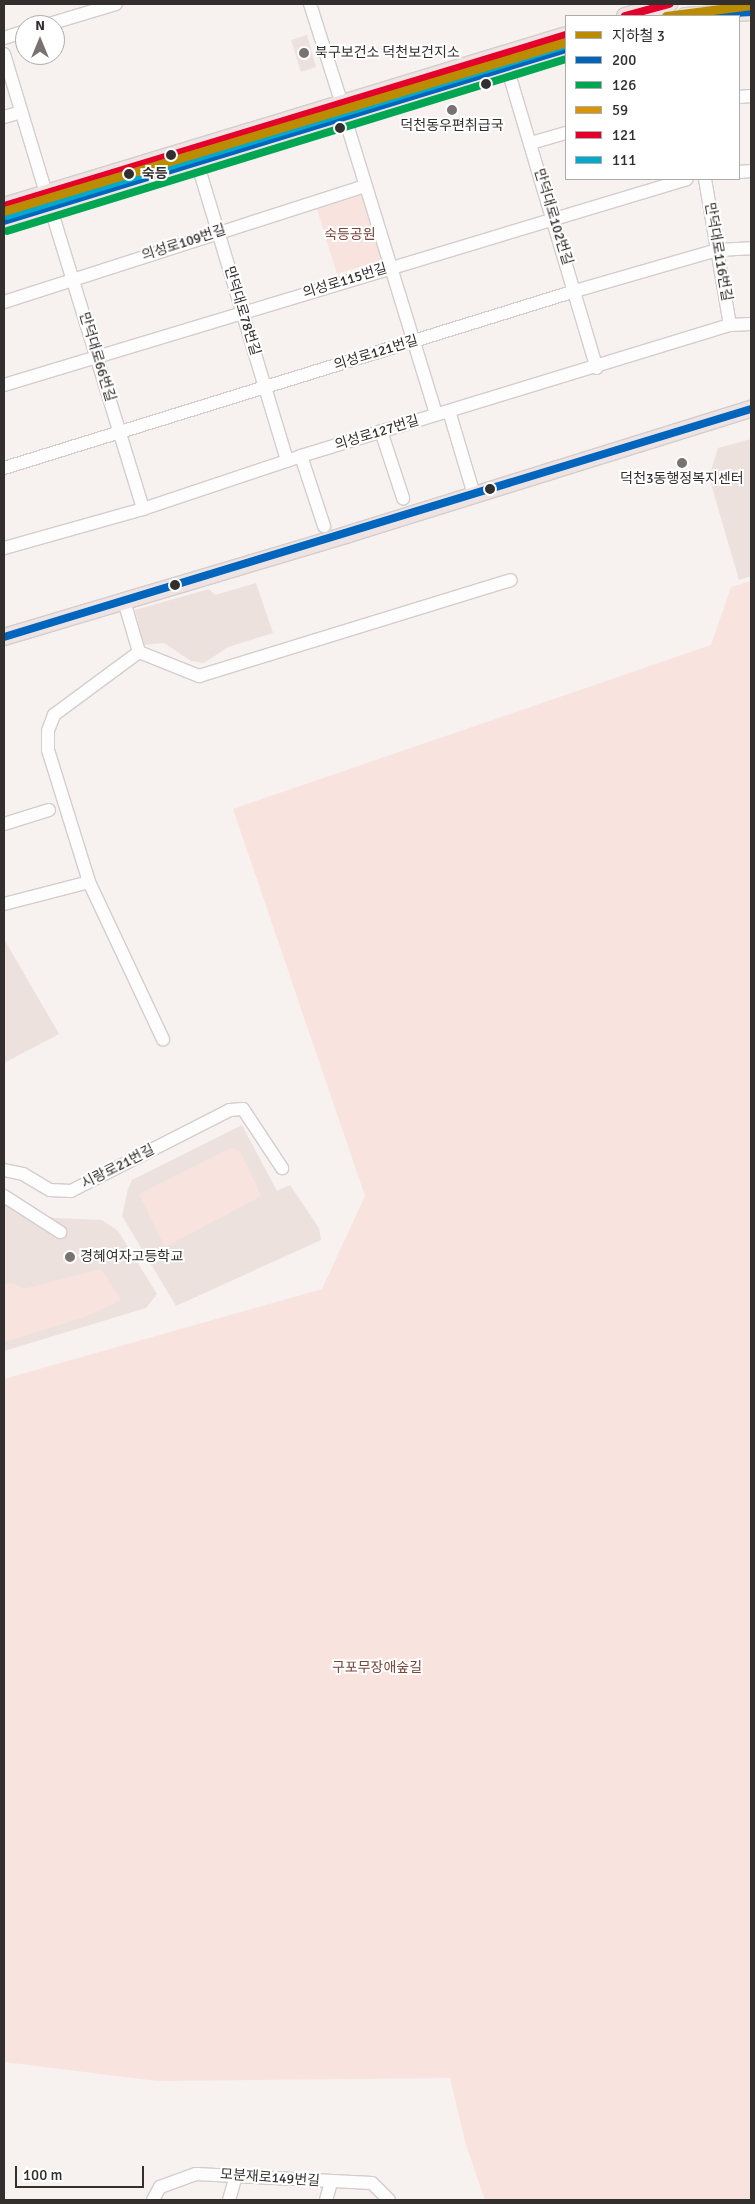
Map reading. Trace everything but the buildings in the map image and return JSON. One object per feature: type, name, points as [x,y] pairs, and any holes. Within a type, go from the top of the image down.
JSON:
[{"type":"main road","points":[[629,15],[669,4]]},
{"type":"main road","points":[[702,15],[751,12]]},
{"type":"main road","points":[[4,206],[48,200],[196,162],[343,111],[459,82],[470,73],[499,64],[565,35]]},
{"type":"main road","points":[[4,221],[48,200],[502,62],[563,47]]},
{"type":"main road","points":[[8,631],[124,601],[751,409]]},
{"type":"street","points":[[65,19],[116,4]]},
{"type":"street","points":[[310,4],[414,341],[474,495]]},
{"type":"street","name":"만덕대로66번길","points":[[4,54],[143,508]]},
{"type":"street","name":"만덕대로102번길","points":[[502,62],[531,143],[597,368]]},
{"type":"street","points":[[4,117],[22,112]]},
{"type":"street","points":[[531,143],[565,134]]},
{"type":"street","name":"만덕대로78번길","points":[[196,162],[287,461]]},
{"type":"street","name":"의성로115번길","points":[[4,385],[242,311],[684,180]]},
{"type":"street","name":"만덕대로116번길","points":[[705,180],[730,325]]},
{"type":"street","name":"의성로109번길","points":[[4,302],[218,231],[366,186]]},
{"type":"street","name":"의성로121번길","points":[[4,468],[575,291],[717,250],[751,248]]},
{"type":"street","name":"의성로127번길","points":[[4,548],[143,508],[381,431],[597,368],[730,325],[751,324]]},
{"type":"street","points":[[381,431],[402,498]]},
{"type":"street","points":[[302,456],[324,526]]},
{"type":"street","points":[[139,652],[198,676],[511,580]]},
{"type":"street","points":[[124,601],[139,652]]},
{"type":"street","points":[[139,652],[54,715],[48,732],[48,750],[89,882],[163,1039]]},
{"type":"street","points":[[4,824],[49,810]]},
{"type":"street","points":[[4,904],[89,882]]},
{"type":"street","name":"시랑로21번길","points":[[4,1170],[23,1174],[50,1190],[71,1191],[230,1110],[243,1109],[282,1168]]},
{"type":"street","points":[[4,1196],[60,1232]]},
{"type":"street","name":"모분재로149번길","points":[[153,2200],[160,2187],[196,2174],[372,2183],[375,2186]]},
{"type":"street","points":[[229,2200],[236,2176]]},
{"type":"street","points":[[326,2200],[331,2182]]},
{"type":"street","points":[[372,2200],[375,2186]]},
{"type":"street","points":[[375,2186],[389,2200]]},
{"type":"shaded area","name":"북구보건소 덕천보건지소","points":[[307,35],[316,67],[301,72],[291,40]]},
{"type":"shaded area","points":[[751,439],[751,576],[739,580],[709,477],[718,448]]},
{"type":"shaded area","points":[[256,583],[273,633],[228,647],[204,663],[191,661],[164,643],[144,645],[135,610],[209,589],[215,595]]},
{"type":"shaded area","points":[[4,939],[59,1034],[4,1063]]},
{"type":"shaded area","points":[[242,1125],[277,1191],[290,1185],[319,1228],[321,1240],[176,1306],[122,1216],[128,1189],[132,1180]]},
{"type":"shaded area","name":"경혜여자고등학교","points":[[4,1205],[55,1218],[102,1220],[118,1231],[157,1294],[146,1308],[4,1351]]},
{"type":"green space","name":"숙등공원","points":[[362,195],[382,260],[337,274],[317,209]]},
{"type":"green space","name":"구포무장애숲길","points":[[751,581],[751,2200],[485,2200],[466,2145],[450,2078],[157,2081],[4,2062],[4,1379],[322,1289],[365,1196],[233,809],[711,645],[731,587]]},
{"type":"green space","points":[[231,1148],[240,1151],[261,1196],[165,1247],[139,1194]]},
{"type":"green space","points":[[101,1269],[121,1300],[85,1317],[4,1342],[4,1284],[12,1283],[24,1289]]},
{"type":"metro line","name":"3","points":[[674,15],[751,5]]},
{"type":"metro line","name":"3","points":[[4,211],[565,42]]},
{"type":"transit line","name":"121","points":[[629,15],[669,4]]},
{"type":"transit line","name":"200","points":[[702,15],[751,12]]},
{"type":"transit line","name":"121","points":[[4,206],[565,35]]},
{"type":"transit line","name":"59","points":[[4,211],[563,39]]},
{"type":"transit line","name":"111","points":[[7,216],[565,45]]},
{"type":"transit line","name":"200","points":[[4,221],[565,49]]},
{"type":"transit line","name":"126","points":[[7,231],[565,59]]},
{"type":"transit line","name":"200","points":[[4,637],[751,409]]},
{"type":"place","name":"북구보건소 덕천보건지소","points":[[304,53]]},
{"type":"place","name":"덕천동우편취급국","points":[[452,110]]},
{"type":"place","name":"숙등","points":[[129,174]]},
{"type":"place","name":"덕천3동행정복지센터","points":[[682,463]]},
{"type":"place","name":"경혜여자고등학교","points":[[70,1257]]}]
